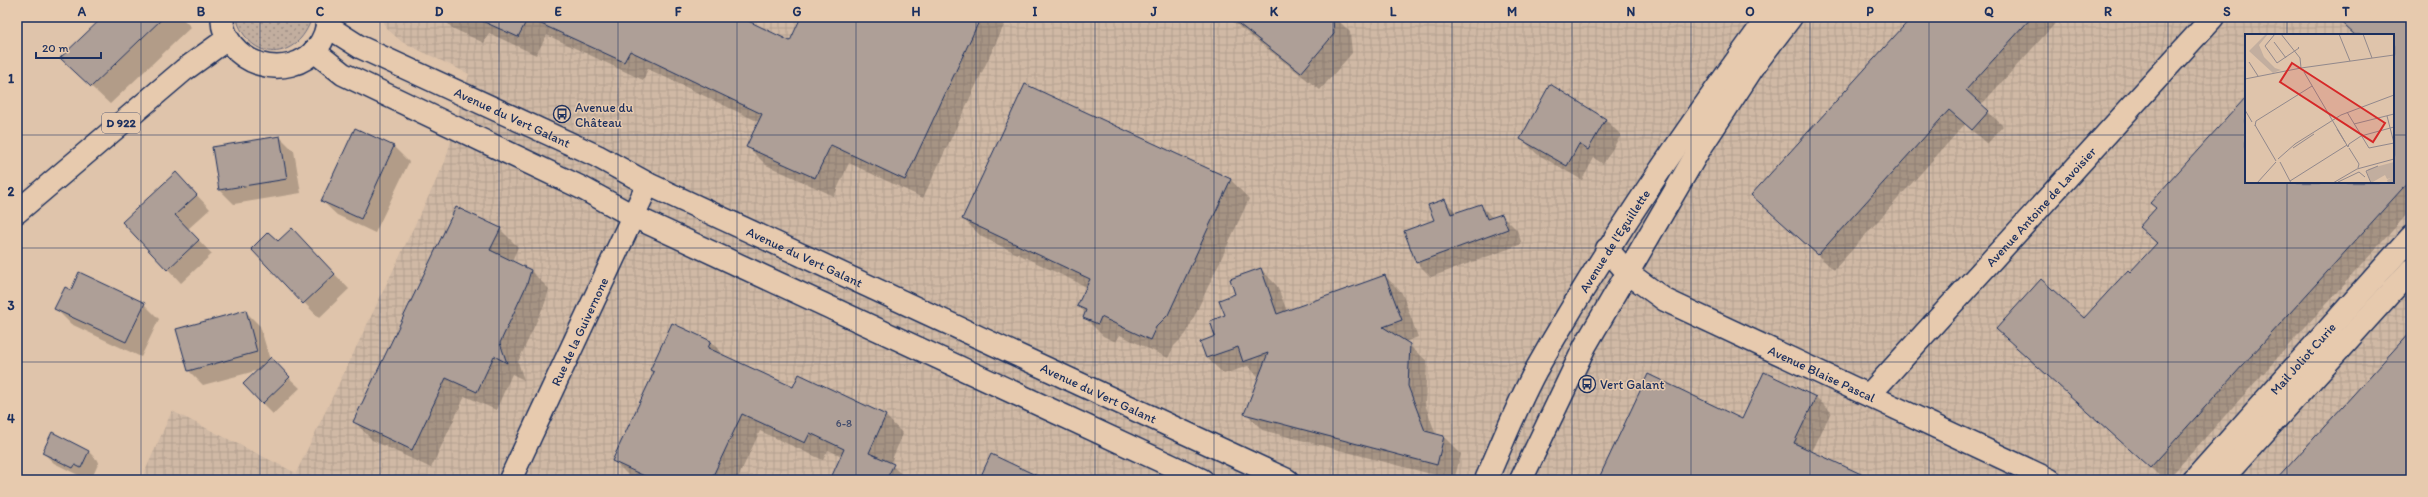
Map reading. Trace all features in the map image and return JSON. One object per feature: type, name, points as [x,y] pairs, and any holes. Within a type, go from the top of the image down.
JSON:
[{"type":"street","points":[[223,17],[227,39],[241,56],[257,65],[275,68],[286,67],[303,60],[314,51],[328,21]]},
{"type":"street","name":"Avenue de l'Eguillette","points":[[1486,480],[1535,372],[1607,249],[1694,118],[1768,17]]},
{"type":"street","name":"Avenue de l'Eguillette","points":[[1521,480],[1585,346],[1699,150],[1756,63],[1791,17]]},
{"type":"street","name":"Avenue Antoine de Lavoisier","points":[[1869,395],[2213,17]]},
{"type":"street","name":"Avenue du Vert Galant","points":[[328,21],[360,47],[597,156],[648,184],[1287,480]]},
{"type":"street","name":"D 922","points":[[17,212],[184,70],[227,39]]},
{"type":"street","points":[[314,51],[343,74],[582,188],[633,216],[1202,480]]},
{"type":"street","name":"Rue de la Guivernone","points":[[510,480],[648,184]]},
{"type":"street","name":"Mail Joliot Curie","points":[[2194,480],[2411,237]]},
{"type":"street","name":"Avenue Blaise Pascal","points":[[1607,249],[1628,274],[1665,300],[2050,480]]},
{"type":"street","name":"Mail Joliot Curie","points":[[2221,480],[2411,270]]},
{"type":"shaded area","points":[[236,17],[312,17],[305,32],[296,43],[285,49],[274,52],[262,49],[251,43],[242,32]]},
{"type":"shaded area","points":[[382,17],[2411,17],[2411,480],[141,480],[172,411],[296,473],[445,162],[469,74],[402,42],[386,28]]},
{"type":"building","points":[[103,17],[164,17],[91,87],[60,58]]},
{"type":"building","points":[[473,17],[740,17],[790,41],[801,17],[981,17],[905,180],[831,145],[815,178],[746,147],[762,114],[630,51],[624,62],[528,18],[518,37]]},
{"type":"building","points":[[1230,17],[1333,17],[1334,34],[1301,73]]},
{"type":"building","points":[[1912,17],[2032,17],[1966,90],[1989,111],[1972,130],[1949,110],[1818,255],[1751,195]]},
{"type":"building","points":[[2335,17],[2411,17],[2411,179],[2150,468],[1996,329],[2041,279],[2084,318],[2128,270],[2130,272],[2157,243],[2139,227],[2156,208],[2150,203],[2245,98],[2245,183],[2394,183],[2394,34],[2354,34]]},
{"type":"building","points":[[1025,84],[1231,179],[1168,315],[1156,327],[1150,340],[1101,317],[1098,324],[1083,318],[1086,310],[1077,306],[1090,279],[962,219]]},
{"type":"building","points":[[1550,84],[1606,119],[1588,150],[1579,144],[1567,166],[1520,139]]},
{"type":"building","points":[[355,128],[394,146],[361,219],[321,201]]},
{"type":"building","points":[[280,136],[287,179],[219,190],[212,147]]},
{"type":"building","points":[[176,172],[197,195],[175,215],[199,240],[167,270],[122,222]]},
{"type":"building","points":[[1445,199],[1451,214],[1481,204],[1487,219],[1502,214],[1508,229],[1416,263],[1404,231],[1434,220],[1428,205]]},
{"type":"building","points":[[456,207],[501,228],[490,250],[531,270],[527,284],[500,343],[507,363],[494,356],[477,392],[446,378],[412,450],[353,422]]},
{"type":"building","points":[[292,228],[335,274],[303,304],[251,249],[268,232],[278,241]]},
{"type":"building","points":[[1261,268],[1277,314],[1385,275],[1402,320],[1383,327],[1410,344],[1408,386],[1425,431],[1444,436],[1437,465],[1244,414],[1268,353],[1243,362],[1238,347],[1206,358],[1200,342],[1215,336],[1210,321],[1225,315],[1219,300],[1235,294],[1230,279]]},
{"type":"building","points":[[79,272],[145,303],[126,342],[54,309],[65,287],[71,290]]},
{"type":"building","points":[[246,310],[257,352],[188,371],[176,329]]},
{"type":"building","points":[[672,323],[711,341],[708,348],[793,387],[799,374],[886,415],[869,453],[894,464],[886,480],[830,480],[844,449],[810,433],[805,443],[742,414],[711,480],[653,480],[612,461],[654,372],[650,370]]},
{"type":"building","points":[[2411,331],[2411,480],[2276,480]]},
{"type":"building","points":[[271,357],[290,377],[262,404],[243,384]]},
{"type":"building","points":[[1764,372],[1816,397],[1794,443],[1874,480],[1598,480],[1648,374],[1742,419]]},
{"type":"building","points":[[52,432],[89,451],[81,468],[75,465],[73,468],[42,453]]},
{"type":"building","points":[[991,454],[1046,480],[979,480]]},
{"type":"place","name":"Avenue du Château","points":[[562,114]]},
{"type":"place","name":"Vert Galant","points":[[1587,384]]}]
